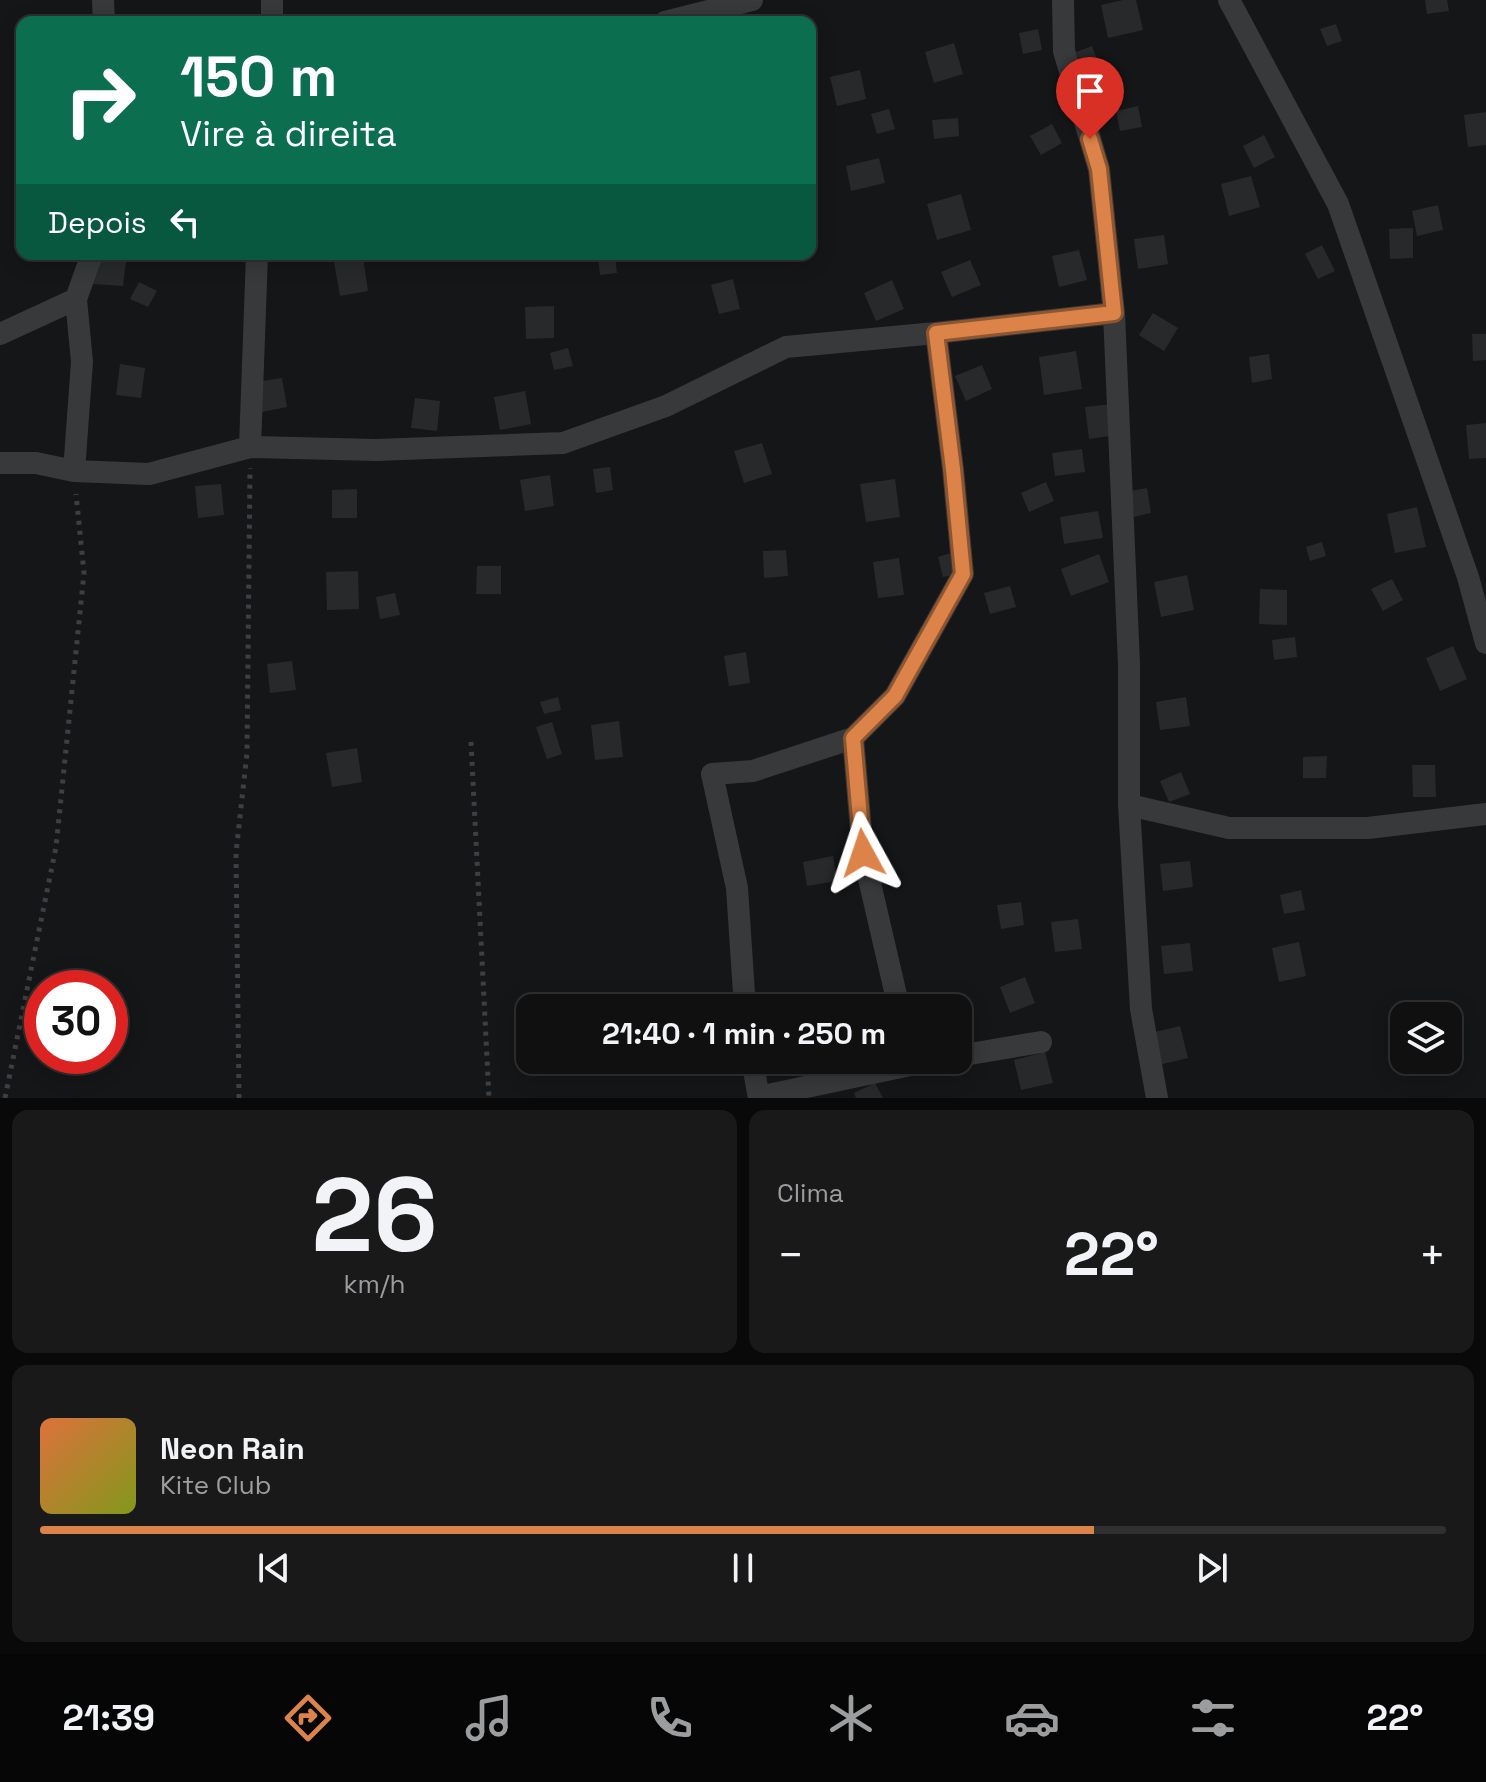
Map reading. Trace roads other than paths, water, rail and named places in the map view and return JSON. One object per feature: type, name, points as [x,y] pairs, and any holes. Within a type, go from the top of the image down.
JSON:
[{"type":"street","points":[[689,16],[752,0]]},
{"type":"street","points":[[1062,0],[1064,51],[1099,169],[1114,313],[1129,664],[1129,805],[1141,1009],[1157,1098]]},
{"type":"street","points":[[1229,0],[1338,204],[1468,577],[1486,643]]},
{"type":"street","points":[[74,471],[82,362],[76,299],[90,260]]},
{"type":"street","points":[[250,447],[257,260]]},
{"type":"street","points":[[0,334],[76,299]]},
{"type":"street","points":[[0,463],[36,463],[74,471],[149,474],[250,447],[376,450],[563,443],[666,406],[786,347],[1114,313]]},
{"type":"street","points":[[744,994],[737,888],[712,774],[753,771],[853,738],[895,696],[963,574],[936,333]]},
{"type":"street","points":[[853,738],[863,853],[896,994]]},
{"type":"street","points":[[1129,805],[1229,828],[1368,828],[1486,814]]},
{"type":"street","points":[[972,1054],[1041,1042]]},
{"type":"street","points":[[755,1074],[759,1097],[861,1074]]}]
